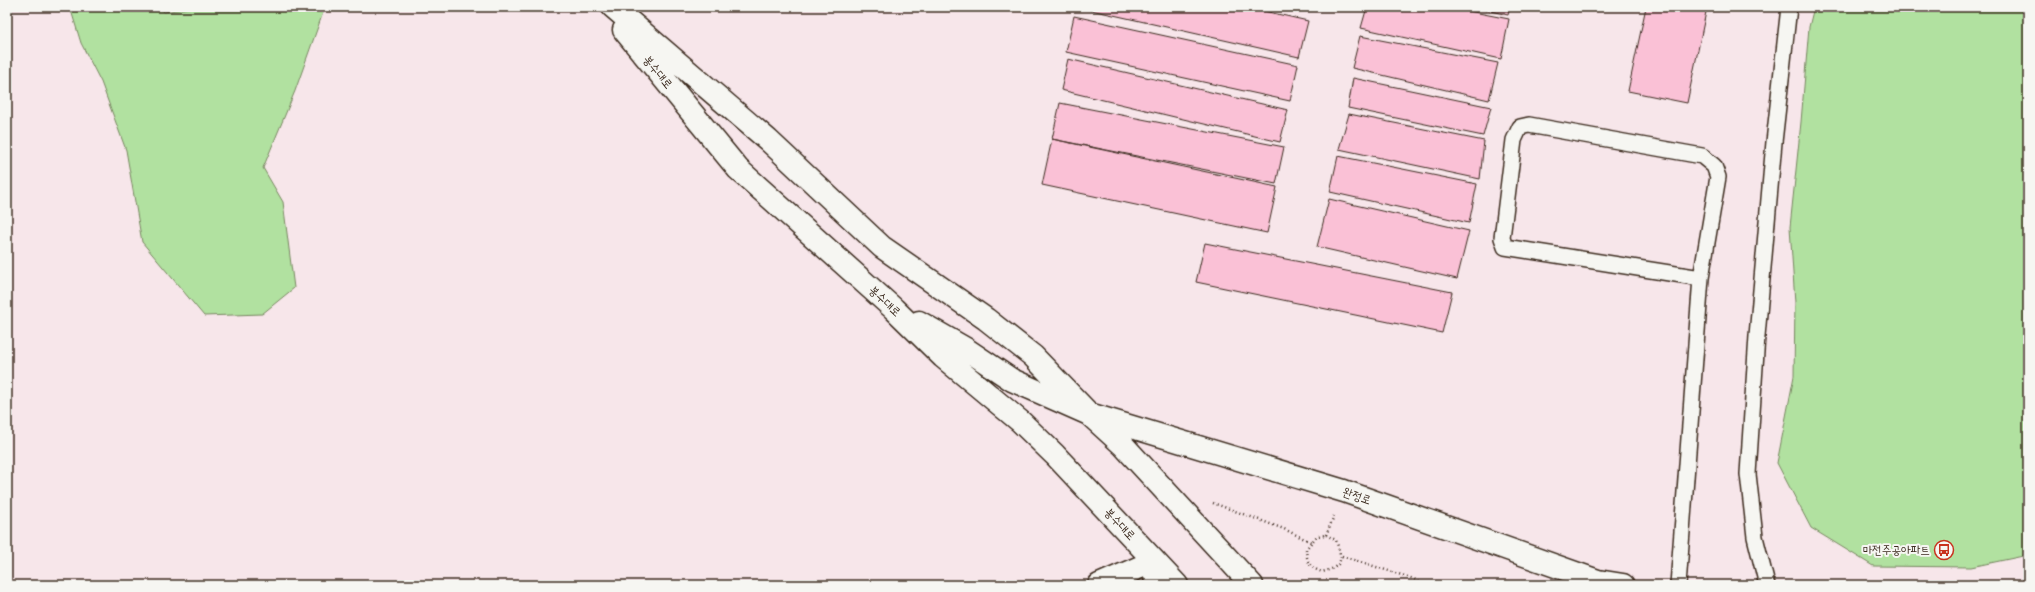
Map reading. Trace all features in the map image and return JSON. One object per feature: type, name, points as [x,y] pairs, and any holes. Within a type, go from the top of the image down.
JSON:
[{"type":"main road","name":"봉수대로","points":[[606,7],[738,169],[894,309],[943,357],[1021,422],[1055,455],[1177,585]]},
{"type":"main road","points":[[613,7],[768,140],[882,247],[986,319],[1033,356],[1089,414],[1123,445],[1252,585]]},
{"type":"main road","points":[[894,309],[966,349],[1012,380],[1089,414]]},
{"type":"main road","name":"완정로","points":[[1089,414],[1344,491],[1589,583],[1623,585]]},
{"type":"main road","points":[[1099,585],[1154,561],[1156,585]]},
{"type":"lane","points":[[1767,585],[1755,537],[1748,474],[1757,336],[1774,142],[1789,7]]},
{"type":"lane","points":[[1678,585],[1701,278],[1718,178],[1714,166],[1702,156],[1529,125],[1520,127],[1514,140],[1511,162],[1502,238],[1505,247],[1701,278]]},
{"type":"path","points":[[1211,502],[1284,529],[1311,542]]},
{"type":"path","points":[[1326,535],[1334,516]]},
{"type":"path","points":[[1326,535],[1336,540],[1342,556],[1340,562],[1330,570],[1322,572],[1312,568],[1307,560],[1306,549],[1317,536],[1326,535]]},
{"type":"path","points":[[1342,556],[1414,579],[1423,585]]},
{"type":"green space","points":[[70,7],[159,7],[164,12],[194,7],[325,7],[295,91],[263,168],[283,202],[294,288],[262,314],[204,316],[142,242],[126,150],[101,82],[81,43]]},
{"type":"green space","points":[[1814,7],[2028,7],[2028,555],[1971,567],[1873,566],[1811,528],[1777,463],[1794,376],[1795,303],[1790,227],[1809,27]]},
{"type":"building","points":[[1078,7],[1246,7],[1308,21],[1299,57]]},
{"type":"building","points":[[1284,7],[1306,7],[1305,11]]},
{"type":"building","points":[[1367,7],[1448,7],[1509,19],[1501,59],[1361,28]]},
{"type":"building","points":[[1473,7],[1510,7],[1508,15]]},
{"type":"building","points":[[1646,7],[1707,7],[1687,103],[1628,91]]},
{"type":"building","points":[[1074,16],[1298,65],[1290,101],[1066,52]]},
{"type":"building","points":[[1360,36],[1498,63],[1489,100],[1352,68]]},
{"type":"building","points":[[1068,59],[1288,110],[1280,142],[1061,90]]},
{"type":"building","points":[[1353,78],[1491,107],[1483,136],[1348,108]]},
{"type":"building","points":[[1060,103],[1284,147],[1276,184],[1052,139]]},
{"type":"building","points":[[1349,114],[1484,141],[1480,179],[1339,149]]},
{"type":"building","points":[[1052,139],[1277,187],[1267,233],[1042,185]]},
{"type":"building","points":[[1338,156],[1477,184],[1469,223],[1330,192]]},
{"type":"building","points":[[1329,199],[1469,231],[1457,279],[1317,247]]},
{"type":"building","points":[[1205,243],[1452,292],[1442,333],[1196,282]]},
{"type":"place","name":"마전주공아파트","points":[[1944,550]]}]
